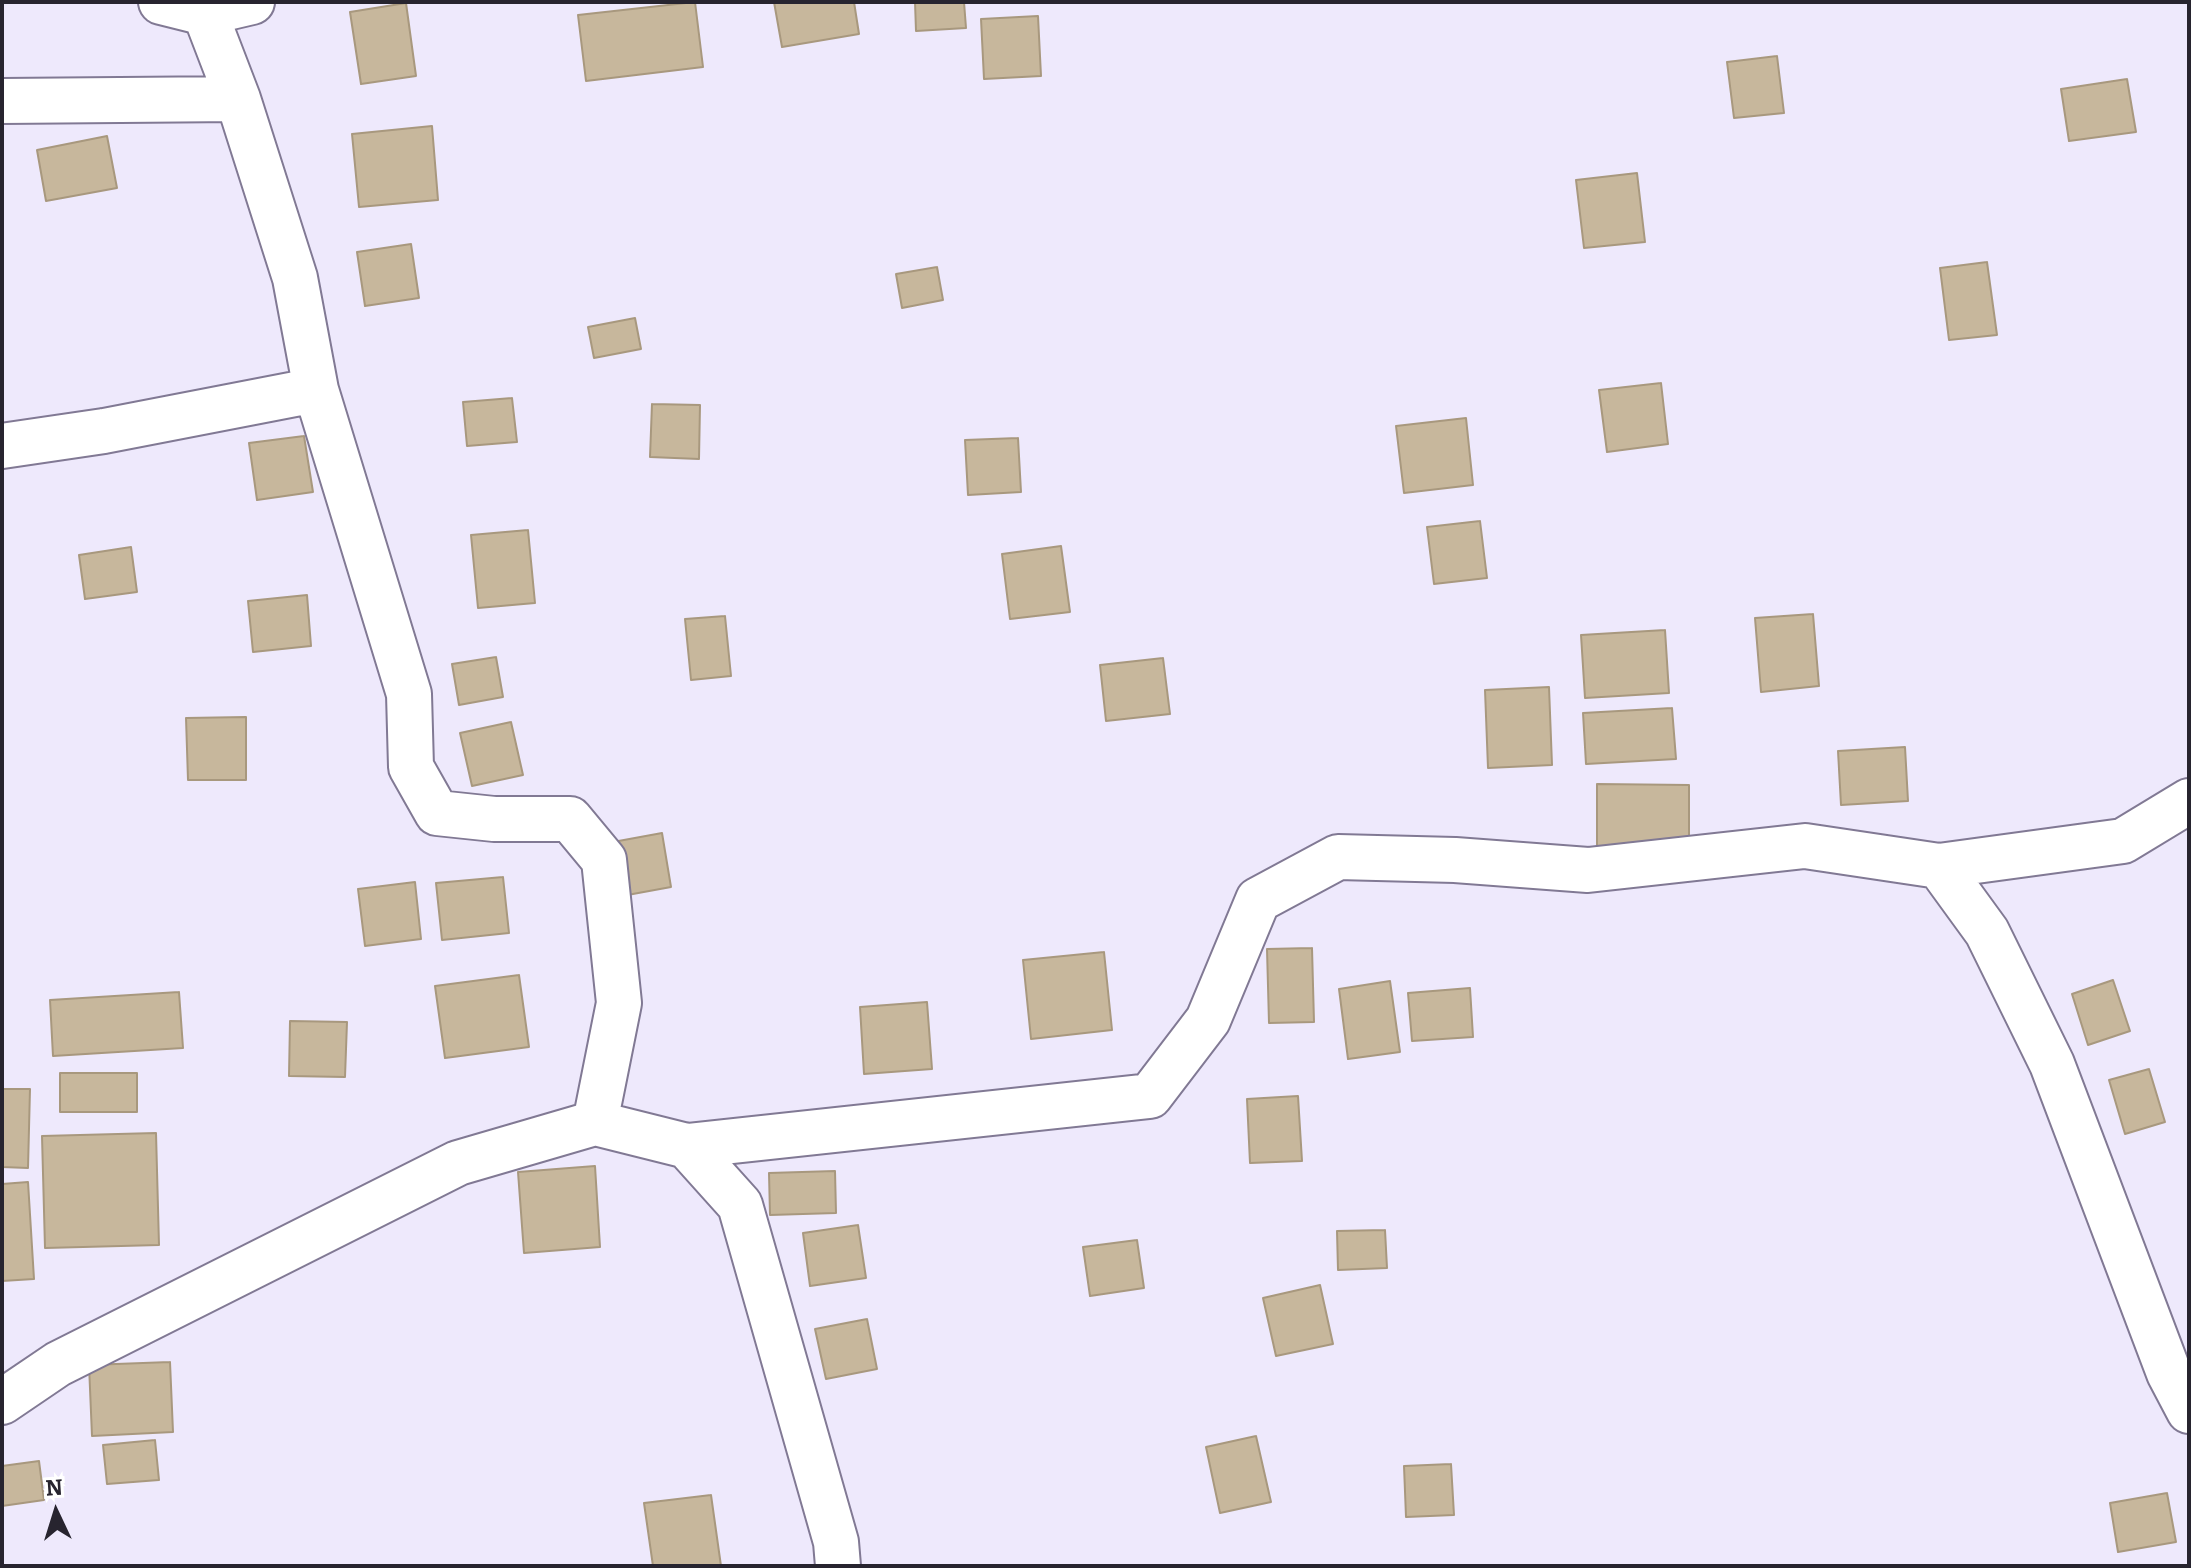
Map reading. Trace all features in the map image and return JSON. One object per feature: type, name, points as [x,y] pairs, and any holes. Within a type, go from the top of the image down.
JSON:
[{"type":"street","points":[[161,2],[205,13],[252,2]]},
{"type":"street","points":[[205,13],[238,99],[295,278],[316,390],[409,694],[411,767],[437,813],[494,819],[570,819],[604,860],[619,1003],[595,1123]]},
{"type":"street","points":[[2,101],[238,99]]},
{"type":"street","points":[[2,446],[104,431],[316,390]]},
{"type":"street","points":[[2,1402],[58,1364],[458,1163],[595,1123],[687,1146],[1150,1096],[1208,1020],[1258,900],[1338,857],[1455,860],[1588,870],[1805,846],[1939,866],[2123,841],[2189,801]]},
{"type":"street","points":[[1939,866],[1987,932],[2052,1064],[2169,1373],[2189,1411]]},
{"type":"street","points":[[687,1146],[740,1205],[836,1542],[838,1566]]},
{"type":"building","points":[[695,2],[703,67],[586,81],[578,15]]},
{"type":"building","points":[[774,2],[854,2],[859,34],[782,47]]},
{"type":"building","points":[[915,2],[964,2],[966,28],[916,31]]},
{"type":"building","points":[[406,3],[416,76],[361,84],[350,12]]},
{"type":"building","points":[[1038,16],[1041,76],[984,79],[981,19]]},
{"type":"building","points":[[1777,56],[1784,113],[1734,118],[1727,62]]},
{"type":"building","points":[[2127,79],[2136,132],[2069,141],[2061,89]]},
{"type":"building","points":[[432,126],[438,200],[359,207],[352,134]]},
{"type":"building","points":[[107,136],[117,188],[46,201],[37,150]]},
{"type":"building","points":[[1637,173],[1645,242],[1584,248],[1576,180]]},
{"type":"building","points":[[411,244],[419,298],[365,306],[357,252]]},
{"type":"building","points":[[1987,262],[1997,335],[1949,340],[1940,268]]},
{"type":"building","points":[[937,267],[943,300],[902,308],[896,274]]},
{"type":"building","points":[[635,318],[641,349],[594,358],[588,327]]},
{"type":"building","points":[[1661,383],[1668,444],[1607,452],[1599,390]]},
{"type":"building","points":[[512,398],[517,442],[467,446],[463,402]]},
{"type":"building","points":[[652,404],[700,405],[699,459],[650,457]]},
{"type":"building","points":[[1466,418],[1473,485],[1404,493],[1396,426]]},
{"type":"building","points":[[304,436],[313,492],[257,500],[249,443]]},
{"type":"building","points":[[1018,438],[1021,492],[968,495],[965,440]]},
{"type":"building","points":[[1480,521],[1487,578],[1434,584],[1427,527]]},
{"type":"building","points":[[528,530],[535,603],[478,608],[471,535]]},
{"type":"building","points":[[1061,546],[1070,612],[1010,619],[1002,554]]},
{"type":"building","points":[[131,547],[137,592],[85,599],[79,555]]},
{"type":"building","points":[[307,595],[311,646],[253,652],[248,601]]},
{"type":"building","points":[[1813,614],[1819,686],[1761,692],[1755,618]]},
{"type":"building","points":[[725,616],[731,676],[691,680],[685,619]]},
{"type":"building","points":[[1665,630],[1669,693],[1585,698],[1581,635]]},
{"type":"building","points":[[496,657],[503,697],[459,705],[452,664]]},
{"type":"building","points":[[1163,658],[1170,714],[1106,721],[1100,665]]},
{"type":"building","points":[[1549,687],[1552,765],[1488,768],[1485,690]]},
{"type":"building","points":[[1672,708],[1676,759],[1586,764],[1583,713]]},
{"type":"building","points":[[246,717],[246,780],[188,780],[186,718]]},
{"type":"building","points":[[511,722],[523,775],[472,786],[460,733]]},
{"type":"building","points":[[1905,747],[1908,801],[1841,805],[1838,751]]},
{"type":"building","points":[[1597,784],[1689,785],[1689,852],[1597,851]]},
{"type":"building","points":[[662,833],[671,887],[622,896],[613,842]]},
{"type":"building","points":[[503,877],[509,933],[442,940],[436,883]]},
{"type":"building","points":[[415,882],[421,939],[365,946],[358,889]]},
{"type":"building","points":[[1312,948],[1314,1022],[1269,1023],[1267,949]]},
{"type":"building","points":[[1104,952],[1112,1030],[1031,1039],[1023,960]]},
{"type":"building","points":[[519,975],[529,1047],[445,1058],[435,986]]},
{"type":"building","points":[[2113,980],[2130,1031],[2088,1045],[2072,994]]},
{"type":"building","points":[[1390,981],[1400,1052],[1348,1059],[1339,989]]},
{"type":"building","points":[[1470,988],[1473,1037],[1412,1041],[1408,993]]},
{"type":"building","points":[[179,992],[183,1048],[53,1056],[50,1000]]},
{"type":"building","points":[[927,1002],[932,1069],[864,1074],[860,1007]]},
{"type":"building","points":[[290,1021],[347,1022],[345,1077],[289,1076]]},
{"type":"building","points":[[2149,1069],[2165,1122],[2125,1134],[2109,1080]]},
{"type":"building","points":[[60,1073],[137,1073],[137,1112],[60,1112]]},
{"type":"building","points":[[2,1089],[30,1089],[28,1168],[2,1167]]},
{"type":"building","points":[[1298,1096],[1302,1161],[1250,1163],[1247,1099]]},
{"type":"building","points":[[156,1133],[159,1245],[45,1248],[42,1136]]},
{"type":"building","points":[[595,1166],[600,1247],[524,1253],[518,1172]]},
{"type":"building","points":[[835,1171],[836,1213],[770,1215],[769,1173]]},
{"type":"building","points":[[28,1182],[34,1279],[2,1281],[2,1184]]},
{"type":"building","points":[[858,1225],[866,1278],[810,1286],[803,1233]]},
{"type":"building","points":[[1385,1230],[1387,1268],[1338,1270],[1337,1231]]},
{"type":"building","points":[[1137,1240],[1144,1288],[1090,1296],[1083,1247]]},
{"type":"building","points":[[1320,1285],[1333,1344],[1276,1356],[1263,1298]]},
{"type":"building","points":[[867,1319],[877,1369],[826,1379],[815,1329]]},
{"type":"building","points":[[170,1362],[173,1432],[92,1436],[89,1365]]},
{"type":"building","points":[[1256,1436],[1271,1502],[1220,1513],[1206,1447]]},
{"type":"building","points":[[155,1440],[159,1480],[107,1484],[103,1445]]},
{"type":"building","points":[[39,1461],[44,1500],[2,1506],[2,1466]]},
{"type":"building","points":[[1451,1464],[1454,1515],[1406,1517],[1404,1466]]},
{"type":"building","points":[[2167,1493],[2176,1542],[2118,1552],[2110,1503]]},
{"type":"building","points":[[711,1495],[721,1566],[653,1566],[644,1503]]}]
